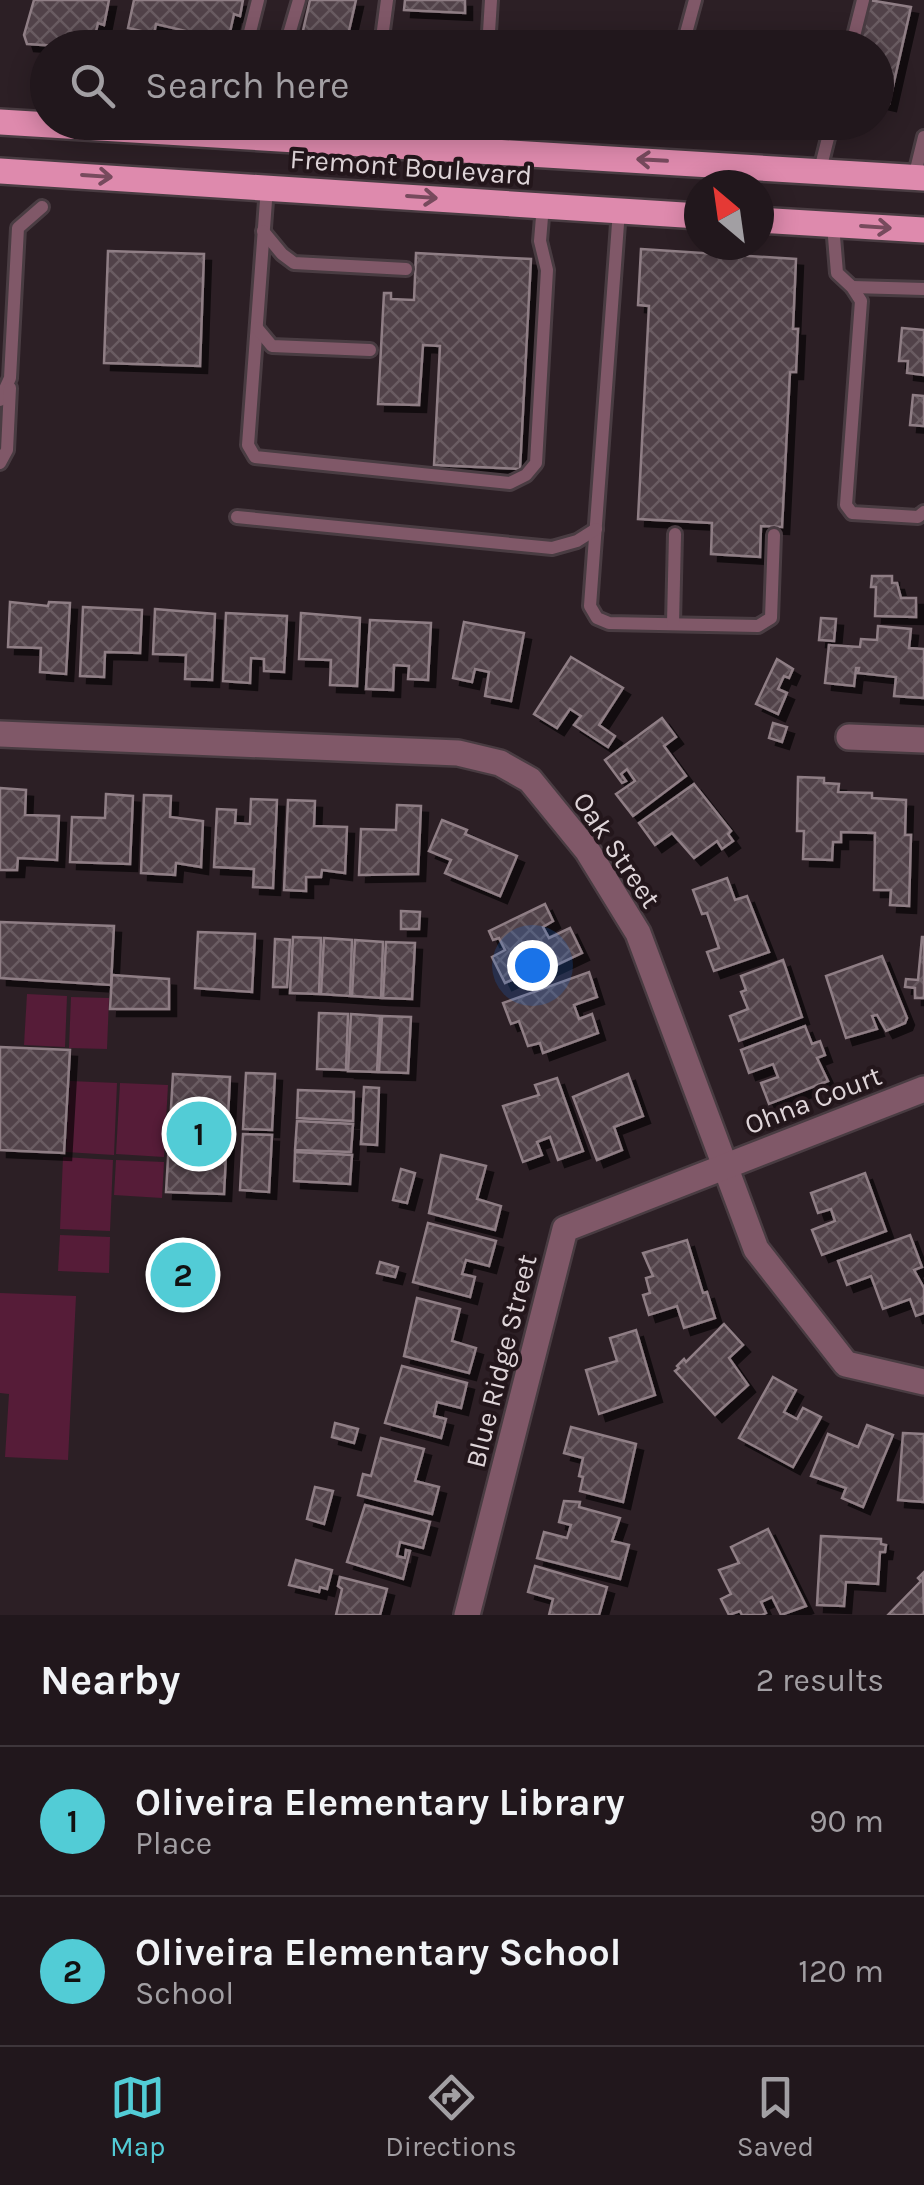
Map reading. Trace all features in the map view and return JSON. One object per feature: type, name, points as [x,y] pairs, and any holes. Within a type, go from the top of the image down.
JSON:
[{"type":"main road","name":"Fremont Boulevard","points":[[0,122],[30,123]]},
{"type":"main road","name":"Fremont Boulevard","points":[[401,140],[482,151],[919,178]]},
{"type":"main road","name":"Fremont Boulevard","points":[[0,171],[684,215]]},
{"type":"main road","points":[[774,221],[924,230]]},
{"type":"street","name":"Oak Street","points":[[0,734],[458,753],[500,763],[530,780],[587,850],[638,933],[756,1249],[846,1364],[924,1382]]},
{"type":"street","points":[[849,736],[924,740]]},
{"type":"street","name":"Ohna Court","points":[[724,1167],[924,1089]]},
{"type":"street","name":"Blue Ridge Street","points":[[467,1615],[565,1230],[724,1167]]},
{"type":"lane","points":[[250,30],[258,0]]},
{"type":"lane","points":[[290,30],[299,0]]},
{"type":"lane","points":[[384,30],[387,0]]},
{"type":"lane","points":[[489,30],[491,0]]},
{"type":"lane","points":[[687,30],[696,0]]},
{"type":"lane","points":[[855,30],[862,0]]},
{"type":"lane","points":[[919,178],[924,137]]},
{"type":"lane","points":[[482,140],[482,151]]},
{"type":"lane","points":[[820,170],[828,140]]},
{"type":"lane","points":[[266,187],[248,445],[255,457],[510,482],[526,475],[536,464],[546,270],[540,241],[543,205]]},
{"type":"lane","points":[[0,464],[7,450],[18,228],[42,207]]},
{"type":"lane","points":[[619,210],[590,606],[597,618],[609,623],[758,626],[771,618],[774,535]]},
{"type":"lane","points":[[833,224],[838,273],[860,301],[846,504],[852,513],[918,517],[924,512]]},
{"type":"lane","points":[[264,230],[294,263],[406,269]]},
{"type":"lane","points":[[852,287],[924,289]]},
{"type":"lane","points":[[256,328],[272,346],[370,350]]},
{"type":"lane","points":[[0,400],[10,378]]},
{"type":"lane","points":[[237,518],[552,548],[576,541],[596,529]]},
{"type":"lane","points":[[673,624],[675,534]]},
{"type":"shaded area","points":[[27,994],[67,996],[65,1047],[24,1045]]},
{"type":"shaded area","points":[[71,997],[109,998],[107,1049],[69,1048]]},
{"type":"shaded area","points":[[70,1081],[117,1083],[114,1155],[66,1152]]},
{"type":"shaded area","points":[[120,1083],[168,1085],[164,1157],[116,1154]]},
{"type":"shaded area","points":[[63,1157],[113,1160],[110,1231],[60,1229]]},
{"type":"shaded area","points":[[116,1160],[164,1162],[162,1198],[114,1195]]},
{"type":"shaded area","points":[[60,1235],[110,1237],[109,1273],[58,1271]]},
{"type":"shaded area","points":[[0,1293],[76,1296],[68,1460],[5,1457],[9,1394],[0,1393]]},
{"type":"building","points":[[34,0],[109,0],[104,25],[98,23],[96,30],[30,30],[30,44],[24,35]]},
{"type":"building","points":[[134,0],[243,0],[240,16],[234,14],[230,30],[181,30],[156,24],[155,30],[128,28]]},
{"type":"building","points":[[310,0],[356,0],[349,30],[303,30]]},
{"type":"building","points":[[405,0],[465,0],[465,13],[404,10]]},
{"type":"building","points":[[869,0],[911,7],[894,82],[894,30],[862,30]]},
{"type":"building","points":[[641,249],[684,252],[684,260],[796,259],[796,372],[790,372],[782,527],[761,526],[760,557],[711,554],[712,523],[638,519],[649,306],[638,305]]},
{"type":"building","points":[[108,251],[204,254],[200,366],[104,363]]},
{"type":"building","points":[[416,253],[531,259],[520,469],[434,465],[440,346],[423,345],[419,405],[378,404],[384,293],[391,293],[391,299],[414,300]]},
{"type":"building","points":[[902,328],[924,330],[924,375],[907,373],[908,361],[899,361]]},
{"type":"building","points":[[913,395],[924,396],[924,426],[910,425]]},
{"type":"building","points":[[872,576],[892,576],[901,598],[916,598],[916,617],[875,616],[876,587],[871,587]]},
{"type":"building","points":[[10,602],[48,606],[49,602],[70,603],[66,674],[40,672],[41,648],[8,647]]},
{"type":"building","points":[[83,607],[142,610],[140,653],[105,652],[104,677],[80,676]]},
{"type":"building","points":[[155,609],[215,614],[212,680],[185,679],[186,655],[153,654]]},
{"type":"building","points":[[226,613],[287,616],[284,672],[264,671],[264,659],[251,658],[250,683],[223,681]]},
{"type":"building","points":[[301,613],[360,618],[357,686],[330,685],[331,660],[299,659]]},
{"type":"building","points":[[821,618],[836,619],[834,641],[819,640]]},
{"type":"building","points":[[370,620],[431,623],[428,680],[408,679],[409,666],[394,665],[393,690],[366,689]]},
{"type":"building","points":[[464,622],[524,633],[511,701],[485,696],[489,672],[475,669],[472,682],[453,678]]},
{"type":"building","points":[[878,626],[911,629],[909,648],[924,649],[924,698],[894,696],[896,677],[858,673],[859,668],[854,686],[825,683],[829,645],[860,647],[861,639],[877,640]]},
{"type":"building","points":[[571,657],[623,688],[599,725],[615,736],[608,747],[574,725],[581,716],[570,709],[557,728],[534,714]]},
{"type":"building","points":[[777,659],[793,669],[778,689],[787,693],[778,714],[756,704]]},
{"type":"building","points":[[662,718],[676,737],[664,746],[686,776],[633,816],[616,794],[635,781],[627,769],[621,774],[626,781],[622,783],[605,760]]},
{"type":"building","points":[[773,723],[787,727],[782,742],[769,738]]},
{"type":"building","points":[[798,777],[824,778],[824,783],[839,784],[838,792],[906,800],[905,835],[911,835],[909,906],[890,905],[891,890],[874,890],[875,833],[841,832],[841,842],[833,842],[832,860],[803,859],[804,831],[797,831]]},
{"type":"building","points":[[694,784],[731,831],[728,834],[733,841],[722,849],[717,841],[694,858],[672,833],[655,845],[639,823]]},
{"type":"building","points":[[0,788],[26,790],[25,815],[59,816],[57,860],[18,858],[17,870],[0,870]]},
{"type":"building","points":[[106,794],[133,796],[130,864],[70,862],[72,817],[105,818]]},
{"type":"building","points":[[144,795],[171,796],[170,817],[203,821],[201,867],[176,863],[175,875],[141,873]]},
{"type":"building","points":[[251,799],[277,800],[273,888],[253,887],[254,869],[214,867],[217,809],[236,810],[235,823],[250,824]]},
{"type":"building","points":[[288,800],[315,801],[314,826],[347,827],[345,873],[322,870],[321,877],[306,877],[306,891],[284,890]]},
{"type":"building","points":[[397,805],[421,806],[418,874],[359,875],[361,829],[396,830]]},
{"type":"building","points":[[442,820],[517,856],[500,896],[445,873],[451,860],[429,851]]},
{"type":"building","points":[[727,878],[735,900],[747,896],[769,952],[714,971],[707,952],[719,948],[707,913],[702,914],[693,890]]},
{"type":"building","points":[[545,904],[553,921],[543,927],[549,938],[570,928],[582,953],[521,982],[518,977],[505,983],[492,957],[505,950],[499,938],[493,940],[489,931]]},
{"type":"building","points":[[401,911],[420,912],[419,929],[401,929]]},
{"type":"building","points":[[0,922],[114,926],[111,985],[0,978]]},
{"type":"building","points":[[198,932],[255,934],[252,992],[195,988]]},
{"type":"building","points":[[293,937],[321,938],[319,994],[290,993]]},
{"type":"building","points":[[922,937],[924,998],[915,998],[915,988],[905,987],[906,979],[918,980]]},
{"type":"building","points":[[324,938],[352,940],[350,996],[321,994]]},
{"type":"building","points":[[275,939],[290,940],[287,987],[273,987]]},
{"type":"building","points":[[355,940],[383,942],[381,998],[352,996]]},
{"type":"building","points":[[386,942],[415,943],[412,999],[383,998]]},
{"type":"building","points":[[882,956],[907,1018],[905,1023],[886,1031],[877,1015],[872,1016],[877,1029],[846,1038],[826,976]]},
{"type":"building","points":[[783,960],[802,1017],[739,1041],[730,1016],[748,1009],[741,992],[746,990],[741,976]]},
{"type":"building","points":[[589,972],[597,997],[574,1005],[579,1019],[592,1014],[598,1033],[543,1053],[540,1043],[528,1046],[519,1021],[511,1024],[503,1003]]},
{"type":"building","points":[[112,975],[169,979],[169,1009],[110,1009]]},
{"type":"building","points":[[319,1013],[348,1014],[346,1070],[317,1069]]},
{"type":"building","points":[[351,1014],[380,1016],[377,1072],[348,1071]]},
{"type":"building","points":[[382,1016],[411,1017],[408,1073],[379,1072]]},
{"type":"building","points":[[805,1026],[812,1044],[820,1041],[825,1055],[817,1058],[828,1081],[769,1104],[761,1083],[778,1077],[773,1064],[749,1073],[741,1050]]},
{"type":"building","points":[[0,1047],[70,1050],[64,1153],[0,1150]]},
{"type":"building","points":[[246,1073],[275,1074],[272,1130],[243,1129]]},
{"type":"building","points":[[173,1074],[230,1077],[224,1194],[166,1192]]},
{"type":"building","points":[[628,1074],[643,1116],[614,1127],[622,1150],[597,1160],[573,1097]]},
{"type":"building","points":[[557,1078],[583,1151],[558,1160],[550,1137],[537,1142],[542,1155],[523,1162],[503,1106],[539,1095],[535,1085]]},
{"type":"building","points":[[364,1087],[379,1088],[377,1145],[361,1144]]},
{"type":"building","points":[[298,1090],[354,1092],[353,1121],[297,1118]]},
{"type":"building","points":[[297,1121],[353,1124],[351,1152],[295,1150]]},
{"type":"building","points":[[243,1134],[272,1135],[269,1192],[240,1190]]},
{"type":"building","points":[[295,1152],[352,1155],[350,1184],[294,1181]]},
{"type":"building","points":[[441,1155],[486,1166],[477,1199],[501,1206],[495,1230],[429,1213]]},
{"type":"building","points":[[401,1169],[415,1173],[407,1203],[393,1200]]},
{"type":"building","points":[[865,1173],[886,1231],[822,1255],[812,1230],[835,1221],[831,1209],[818,1213],[811,1193]]},
{"type":"building","points":[[428,1223],[496,1241],[489,1266],[466,1260],[462,1274],[475,1277],[470,1297],[413,1282]]},
{"type":"building","points":[[910,1235],[922,1267],[914,1270],[924,1288],[924,1313],[916,1316],[910,1299],[883,1309],[871,1276],[847,1285],[838,1261]]},
{"type":"building","points":[[687,1240],[715,1318],[684,1328],[677,1306],[649,1315],[643,1295],[650,1293],[646,1278],[653,1276],[643,1253]]},
{"type":"building","points":[[380,1262],[398,1267],[395,1277],[377,1273]]},
{"type":"building","points":[[417,1298],[460,1309],[452,1341],[476,1348],[469,1373],[404,1356]]},
{"type":"building","points":[[724,1324],[743,1345],[729,1358],[748,1385],[715,1415],[675,1371]]},
{"type":"building","points":[[636,1330],[655,1395],[599,1414],[586,1370],[617,1361],[610,1338]]},
{"type":"building","points":[[402,1366],[467,1383],[461,1408],[437,1402],[434,1416],[446,1419],[441,1438],[385,1423]]},
{"type":"building","points":[[773,1377],[796,1390],[784,1412],[797,1419],[803,1408],[821,1417],[793,1467],[739,1438]]},
{"type":"building","points":[[335,1423],[358,1429],[354,1443],[332,1437]]},
{"type":"building","points":[[867,1425],[893,1435],[863,1507],[842,1498],[846,1488],[811,1476],[828,1434],[858,1447]]},
{"type":"building","points":[[571,1427],[636,1444],[623,1502],[580,1491],[583,1458],[564,1453]]},
{"type":"building","points":[[903,1433],[924,1434],[924,1502],[898,1500]]},
{"type":"building","points":[[381,1438],[424,1449],[415,1481],[439,1487],[432,1514],[358,1495],[363,1474],[371,1476]]},
{"type":"building","points":[[315,1487],[333,1491],[324,1524],[307,1519]]},
{"type":"building","points":[[564,1501],[580,1502],[579,1507],[620,1518],[612,1541],[629,1545],[620,1579],[537,1558],[544,1532],[567,1538],[571,1525],[559,1522]]},
{"type":"building","points":[[365,1505],[430,1522],[423,1548],[400,1542],[397,1556],[405,1558],[406,1550],[410,1551],[403,1579],[347,1562]]},
{"type":"building","points":[[768,1529],[806,1606],[781,1615],[772,1597],[761,1602],[766,1613],[762,1615],[742,1615],[740,1611],[729,1615],[721,1599],[731,1594],[719,1570],[739,1563],[731,1547]]},
{"type":"building","points":[[821,1536],[881,1539],[881,1544],[886,1545],[885,1552],[880,1552],[878,1584],[846,1582],[844,1606],[817,1605]]},
{"type":"building","points":[[296,1560],[332,1570],[327,1589],[320,1587],[319,1592],[289,1585]]},
{"type":"building","points":[[535,1566],[607,1587],[599,1615],[549,1615],[553,1599],[528,1592]]},
{"type":"building","points":[[923,1573],[924,1615],[888,1615],[921,1581],[918,1578]]},
{"type":"building","points":[[340,1577],[387,1589],[380,1615],[336,1615],[342,1589],[338,1586]]},
{"type":"place","name":"Oliveira Elementary Library","points":[[199,1134]]},
{"type":"place","name":"Oliveira Elementary School","points":[[183,1275]]}]
